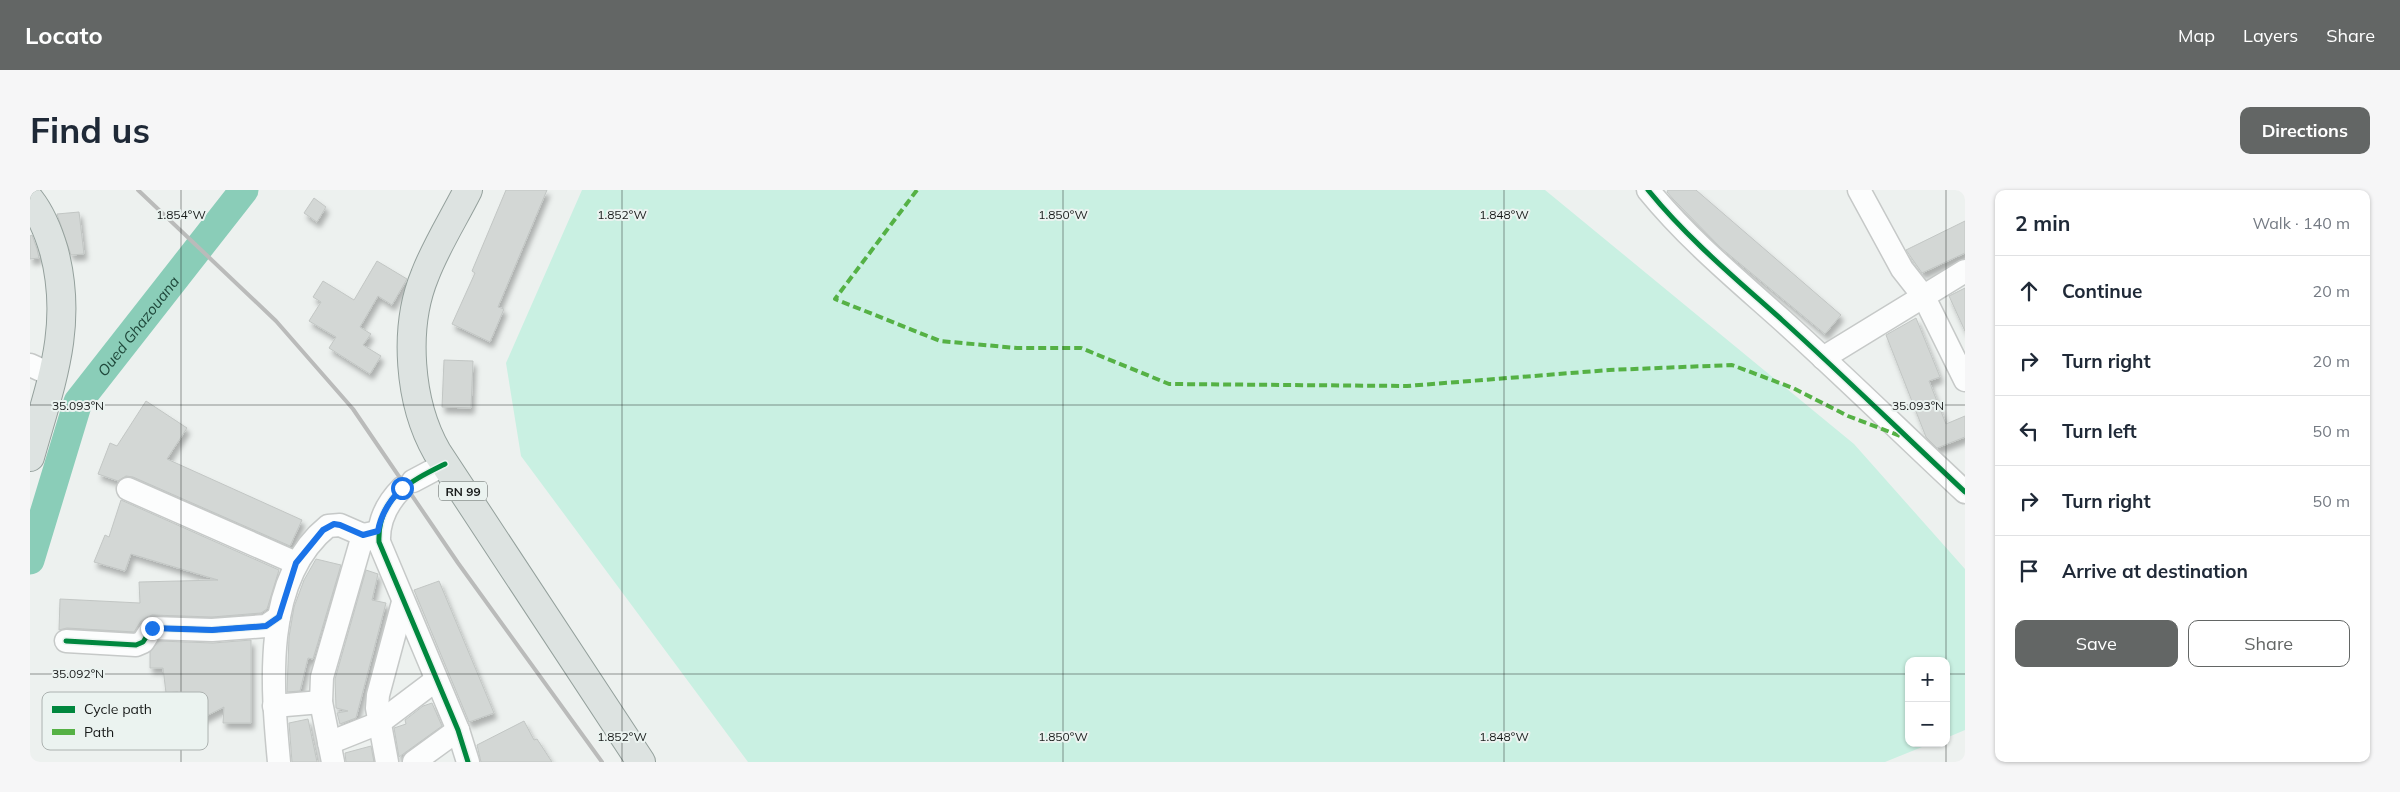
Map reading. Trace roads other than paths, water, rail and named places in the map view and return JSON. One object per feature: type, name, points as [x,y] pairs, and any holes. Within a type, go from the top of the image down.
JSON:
[{"type":"main road","name":"RN 99","points":[[468,190],[424,276],[414,317],[413,357],[417,400],[429,438],[445,464],[641,762]]},
{"type":"main road","points":[[30,200],[50,238],[61,276],[63,309],[59,348],[41,370],[30,457]]},
{"type":"street","points":[[1648,190],[1678,225],[1735,280],[1823,358],[1965,492]]},
{"type":"street","points":[[1859,190],[1902,269],[1924,296],[1965,380]]},
{"type":"street","points":[[1823,358],[1965,271]]},
{"type":"street","points":[[436,680],[379,723],[331,753],[320,702],[322,677],[373,536],[391,500],[407,484],[445,464]]},
{"type":"street","points":[[128,489],[296,563]]},
{"type":"street","points":[[279,762],[273,678],[279,617],[296,563],[328,526],[340,525],[373,536],[458,730],[468,762]]},
{"type":"street","points":[[387,762],[379,723],[378,695],[403,602]]},
{"type":"street","points":[[66,641],[136,645],[143,642],[152,628],[212,630],[266,626],[279,617]]},
{"type":"street","points":[[274,706],[320,702]]},
{"type":"street","points":[[414,762],[458,730]]},
{"type":"waterway","name":"Oued Ghazouana","points":[[30,560],[78,402],[244,190]]},
{"type":"railway","points":[[138,190],[276,321],[353,409],[458,563],[602,762]]}]
